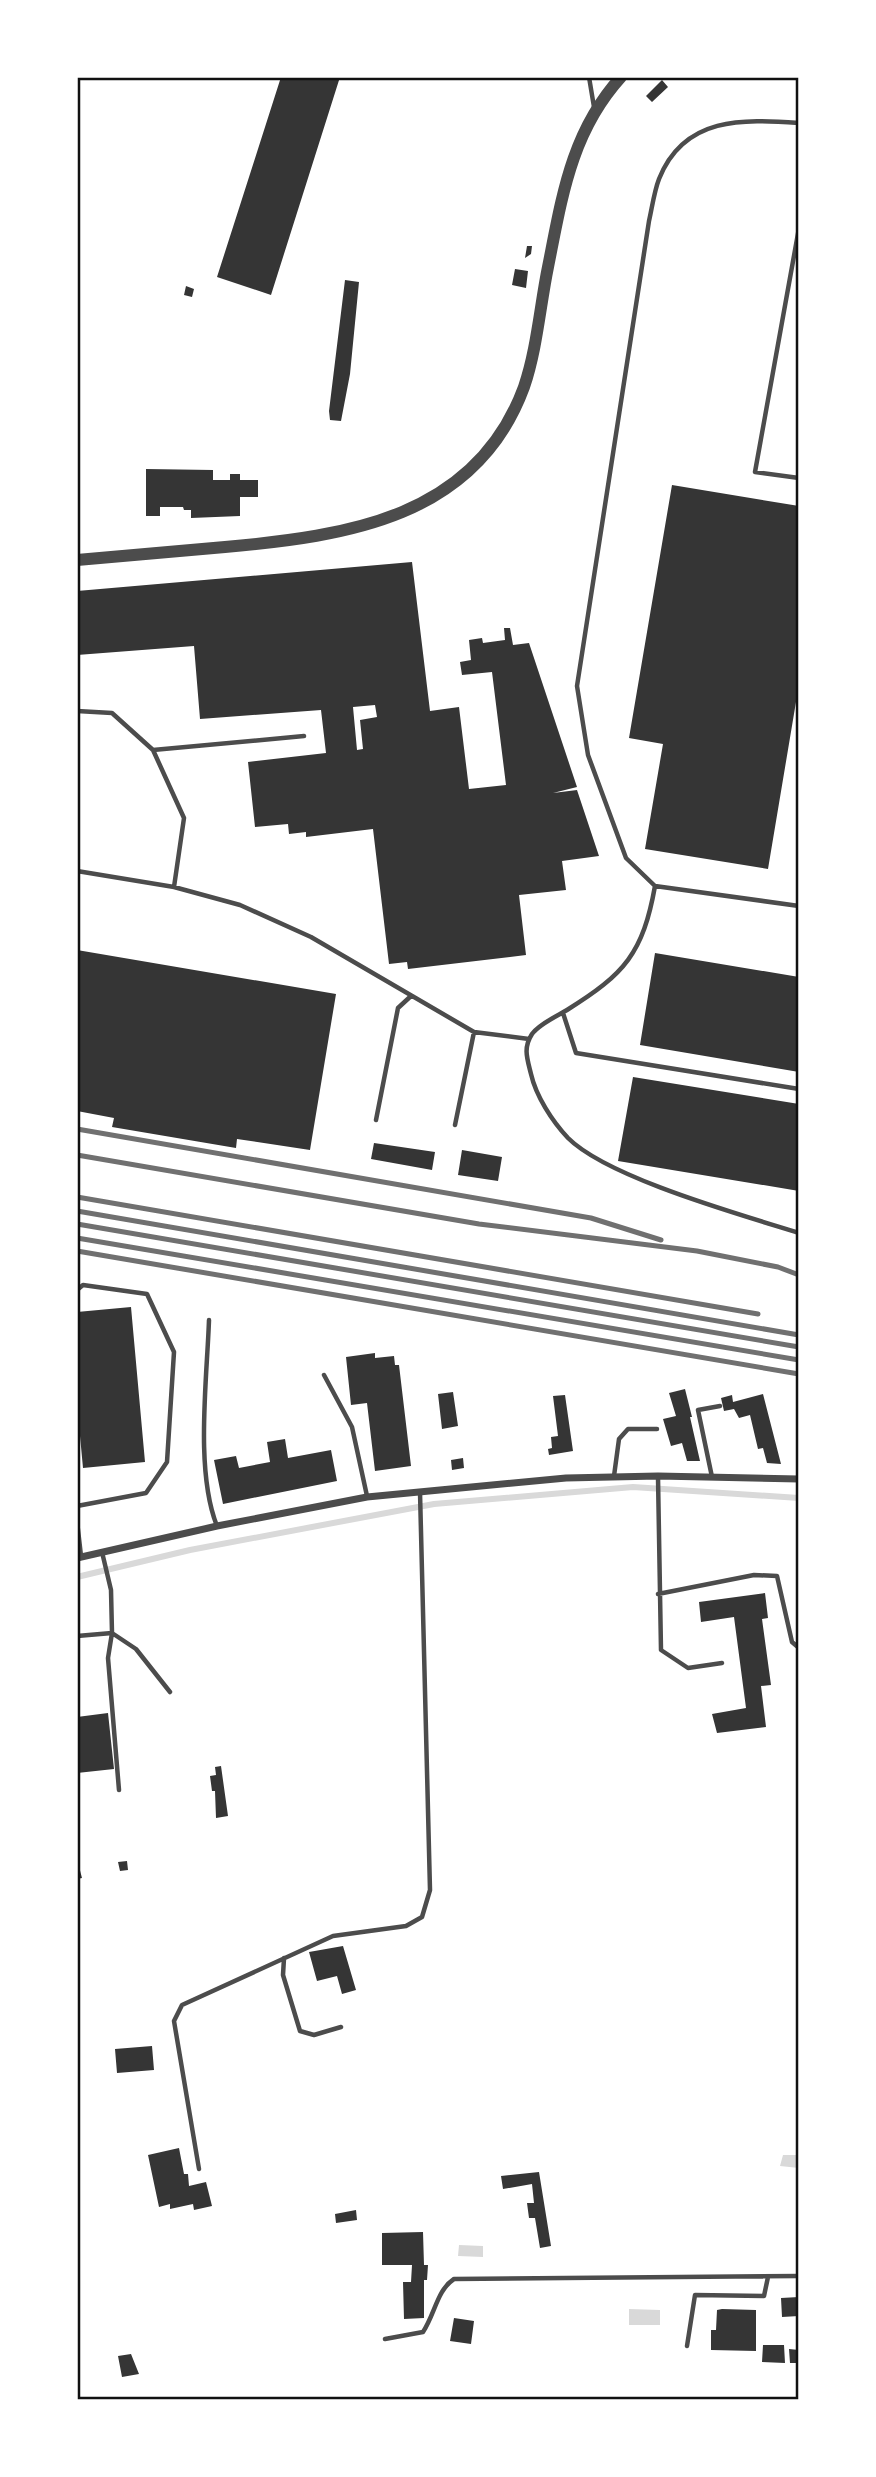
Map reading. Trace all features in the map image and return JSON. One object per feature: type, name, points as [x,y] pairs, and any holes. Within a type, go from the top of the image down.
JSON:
[{"type":"street","points":[[77,560],[258,544],[337,533],[370,525],[424,504],[454,484],[474,466],[495,439],[524,386],[567,181],[576,151],[594,109],[621,77]]},
{"type":"street","points":[[79,1558],[218,1526],[367,1497],[614,1477],[799,1479]]},
{"type":"lane","points":[[589,77],[594,109]]},
{"type":"lane","points":[[799,122],[743,120],[713,126],[684,141],[659,178],[649,221],[577,686],[588,755],[626,858],[655,886],[799,906]]},
{"type":"lane","points":[[799,228],[755,472],[799,478]]},
{"type":"lane","points":[[77,711],[112,713],[153,750],[184,818],[174,887]]},
{"type":"lane","points":[[153,750],[304,736]]},
{"type":"lane","points":[[77,871],[174,887],[240,905],[311,937],[377,973],[474,1032],[529,1039]]},
{"type":"lane","points":[[655,886],[648,925],[634,954],[604,987],[534,1031],[529,1039],[525,1048],[535,1091],[569,1138],[608,1166],[735,1213],[799,1233]]},
{"type":"lane","points":[[376,1120],[398,1008],[411,996]]},
{"type":"lane","points":[[563,1013],[576,1053],[799,1089]]},
{"type":"lane","points":[[455,1125],[474,1032]]},
{"type":"lane","points":[[77,1290],[83,1285],[147,1294],[174,1352],[167,1462],[145,1493],[77,1506]]},
{"type":"lane","points":[[209,1320],[204,1444],[213,1514],[218,1526]]},
{"type":"lane","points":[[324,1375],[352,1427],[367,1497]]},
{"type":"lane","points":[[712,1478],[698,1410],[720,1406]]},
{"type":"lane","points":[[614,1477],[619,1438],[628,1429],[657,1429]]},
{"type":"lane","points":[[658,1476],[661,1650],[688,1668],[722,1662]]},
{"type":"lane","points":[[199,2169],[174,2021],[182,2005],[333,1936],[406,1926],[422,1917],[430,1890],[420,1492]]},
{"type":"lane","points":[[77,1521],[79,1558]]},
{"type":"lane","points":[[102,1552],[111,1590],[112,1633],[108,1658],[119,1790]]},
{"type":"lane","points":[[659,1594],[754,1574],[777,1576],[792,1642],[799,1648]]},
{"type":"lane","points":[[77,1636],[112,1633],[136,1648],[170,1692]]},
{"type":"lane","points":[[285,1957],[283,1975],[300,2031],[314,2035],[341,2027]]},
{"type":"lane","points":[[687,2346],[695,2295],[764,2296],[768,2277]]},
{"type":"lane","points":[[385,2339],[423,2332],[432,2318],[443,2286],[454,2279],[799,2277]]},
{"type":"shaded area","points":[[783,2155],[799,2155],[799,2168],[780,2166]]},
{"type":"shaded area","points":[[459,2245],[483,2246],[483,2257],[458,2256]]},
{"type":"shaded area","points":[[629,2309],[660,2310],[660,2325],[629,2325]]},
{"type":"building","points":[[281,77],[340,77],[271,295],[217,277]]},
{"type":"building","points":[[662,80],[668,87],[652,102],[646,96]]},
{"type":"building","points":[[527,246],[532,246],[531,254],[525,258]]},
{"type":"building","points":[[515,269],[528,271],[526,288],[512,285]]},
{"type":"building","points":[[345,280],[359,282],[350,374],[341,421],[330,420],[329,411]]},
{"type":"building","points":[[186,286],[194,289],[192,297],[184,295]]},
{"type":"building","points":[[146,469],[213,470],[213,480],[230,480],[230,474],[240,474],[240,480],[258,480],[258,497],[240,497],[240,516],[191,518],[191,510],[184,510],[183,507],[160,507],[160,516],[146,516]]},
{"type":"building","points":[[672,485],[799,506],[799,684],[768,869],[645,849],[663,744],[629,738]]},
{"type":"building","points":[[412,562],[430,711],[459,707],[469,789],[506,785],[492,672],[462,675],[460,662],[471,660],[469,640],[482,638],[483,643],[505,640],[504,628],[510,628],[513,645],[529,643],[577,787],[553,793],[577,790],[599,856],[562,861],[566,890],[519,895],[526,955],[408,969],[407,962],[389,964],[373,829],[306,837],[306,832],[289,834],[288,824],[255,827],[248,762],[326,753],[321,710],[200,719],[194,646],[77,655],[77,591]],"holes":[[[375,705],[377,717],[360,720],[363,749],[357,750],[353,707]]]},
{"type":"building","points":[[77,950],[336,994],[310,1150],[237,1139],[236,1148],[112,1127],[114,1118],[77,1111]]},
{"type":"building","points":[[655,953],[799,977],[799,1072],[640,1045]]},
{"type":"building","points":[[633,1077],[799,1104],[799,1191],[618,1161]]},
{"type":"building","points":[[374,1143],[435,1152],[432,1170],[371,1159]]},
{"type":"building","points":[[462,1150],[502,1157],[498,1181],[458,1175]]},
{"type":"building","points":[[131,1307],[145,1462],[83,1468],[77,1404],[77,1312]]},
{"type":"building","points":[[375,1353],[375,1358],[394,1356],[395,1365],[399,1365],[411,1466],[375,1471],[367,1403],[351,1405],[346,1357]]},
{"type":"building","points":[[685,1389],[700,1461],[687,1461],[682,1443],[671,1446],[663,1419],[676,1416],[669,1393]]},
{"type":"building","points":[[453,1392],[458,1426],[442,1429],[438,1394]]},
{"type":"building","points":[[763,1394],[781,1464],[767,1463],[763,1448],[758,1449],[750,1415],[739,1418],[734,1409],[724,1411],[721,1398],[732,1395],[733,1402]]},
{"type":"building","points":[[565,1395],[573,1451],[549,1455],[548,1449],[552,1448],[551,1437],[558,1436],[553,1396]]},
{"type":"building","points":[[285,1439],[288,1458],[331,1450],[337,1481],[223,1504],[214,1460],[236,1456],[239,1468],[270,1462],[267,1442]]},
{"type":"building","points":[[463,1458],[464,1468],[452,1470],[451,1460]]},
{"type":"building","points":[[765,1593],[768,1618],[762,1619],[771,1685],[761,1686],[766,1727],[717,1733],[712,1714],[746,1708],[734,1617],[701,1622],[699,1602]]},
{"type":"building","points":[[108,1713],[114,1769],[77,1773],[77,1717]]},
{"type":"building","points":[[221,1766],[228,1816],[216,1818],[215,1791],[212,1791],[210,1776],[216,1775],[215,1767]]},
{"type":"building","points":[[77,1859],[82,1878],[77,1879]]},
{"type":"building","points":[[127,1861],[128,1870],[120,1871],[118,1862]]},
{"type":"building","points":[[343,1946],[356,1990],[342,1994],[337,1976],[317,1981],[309,1952]]},
{"type":"building","points":[[152,2046],[154,2070],[117,2073],[115,2049]]},
{"type":"building","points":[[179,2148],[189,2186],[206,2182],[212,2206],[194,2210],[193,2204],[170,2209],[170,2204],[159,2207],[148,2155]]},
{"type":"building","points":[[539,2172],[551,2246],[540,2248],[535,2218],[529,2218],[527,2203],[534,2203],[532,2184],[503,2189],[501,2176]]},
{"type":"building","points":[[356,2210],[357,2220],[336,2223],[335,2214]]},
{"type":"building","points":[[423,2232],[424,2265],[428,2265],[427,2280],[424,2280],[424,2318],[404,2319],[403,2282],[411,2282],[412,2265],[382,2265],[382,2233]]},
{"type":"building","points":[[799,2297],[799,2316],[782,2317],[781,2298]]},
{"type":"building","points":[[717,2310],[756,2310],[756,2351],[711,2350],[711,2330],[716,2330]]},
{"type":"building","points":[[454,2318],[474,2321],[471,2344],[450,2341]]},
{"type":"building","points":[[763,2345],[784,2345],[785,2363],[762,2362]]},
{"type":"building","points":[[789,2349],[799,2350],[799,2363],[790,2363]]},
{"type":"building","points":[[131,2354],[139,2374],[122,2377],[118,2356]]},
{"type":"waterway","points":[[77,1577],[190,1550],[434,1504],[633,1487],[799,1498]]},
{"type":"railway","points":[[77,1129],[591,1218],[661,1240]]},
{"type":"railway","points":[[77,1155],[479,1224],[697,1251],[778,1267],[799,1275]]},
{"type":"railway","points":[[77,1197],[758,1314]]},
{"type":"railway","points":[[77,1211],[799,1335]]},
{"type":"railway","points":[[77,1224],[799,1347]]},
{"type":"railway","points":[[77,1238],[799,1360]]},
{"type":"railway","points":[[77,1251],[799,1374]]}]
